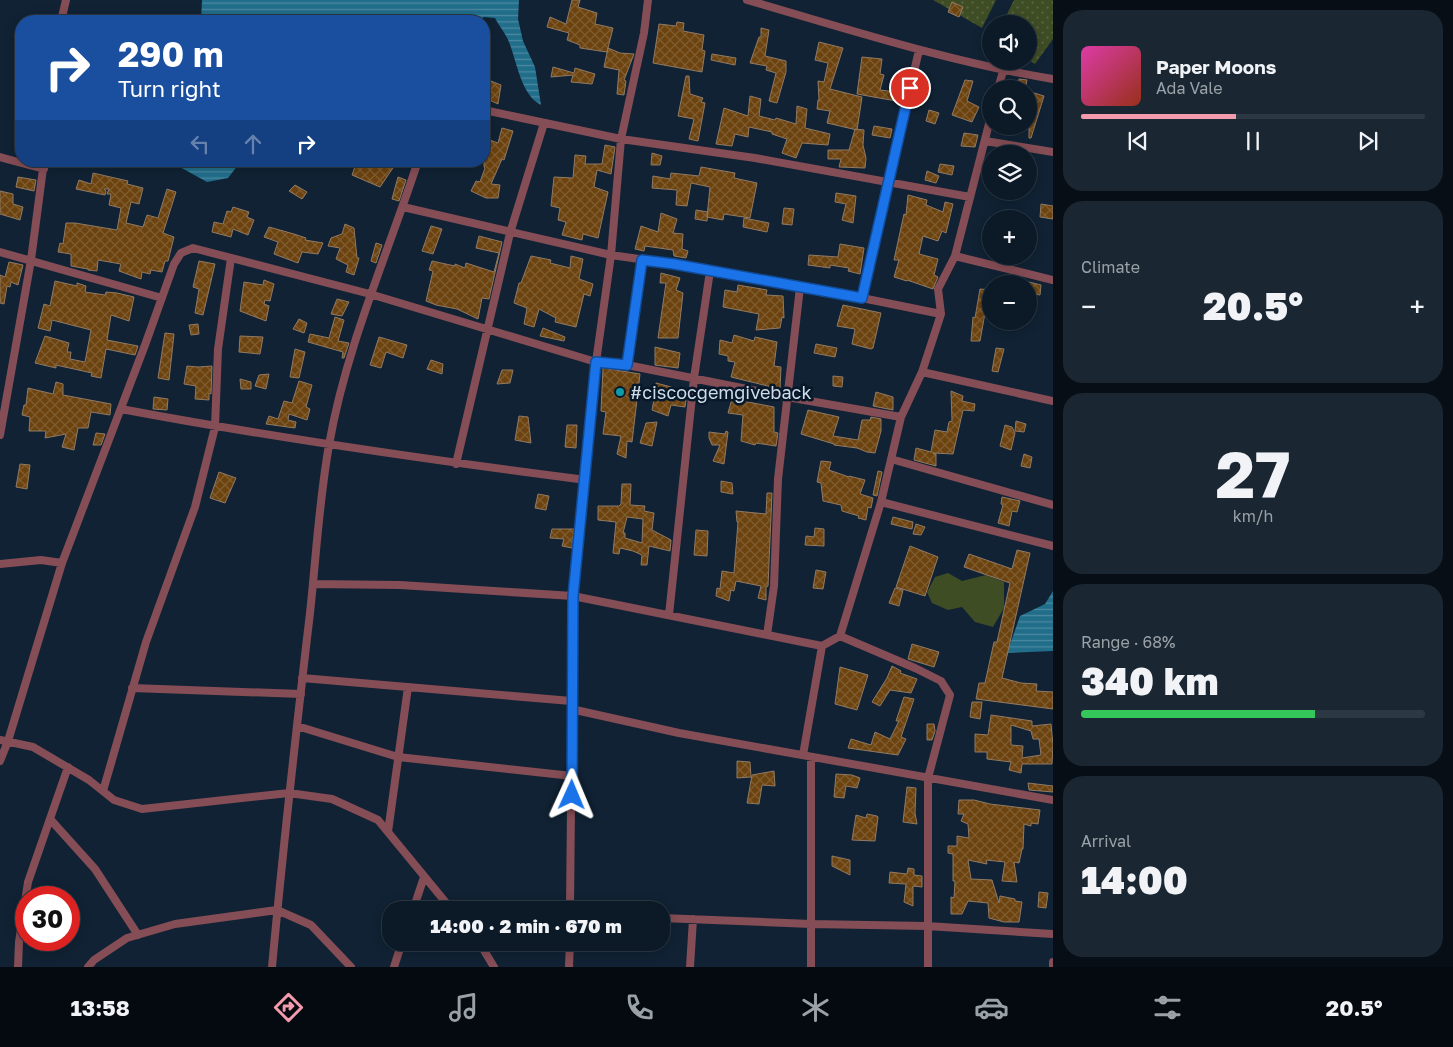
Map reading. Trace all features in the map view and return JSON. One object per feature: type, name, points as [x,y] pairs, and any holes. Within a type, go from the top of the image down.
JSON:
[{"type":"street","points":[[62,15],[63,5],[66,0]]},
{"type":"street","points":[[570,901],[573,596],[586,480],[596,362],[611,255],[621,139],[644,33],[648,0]]},
{"type":"street","points":[[747,0],[919,50],[1003,71],[1053,79]]},
{"type":"street","points":[[862,298],[919,50]]},
{"type":"street","points":[[1000,80],[1003,71]]},
{"type":"street","points":[[490,111],[621,139],[755,158],[970,197]]},
{"type":"street","points":[[456,464],[510,233],[544,123]]},
{"type":"street","points":[[313,584],[400,585],[573,596],[822,646],[840,636],[880,502],[901,417],[922,372],[941,314],[938,289],[955,256],[986,135]]},
{"type":"street","points":[[985,141],[1053,152]]},
{"type":"street","points":[[0,157],[15,160]]},
{"type":"street","points":[[0,436],[31,260],[44,167]]},
{"type":"street","points":[[272,967],[289,794],[329,445],[346,370],[370,294],[416,167]]},
{"type":"street","points":[[403,207],[611,255],[862,298],[941,314]]},
{"type":"street","points":[[0,761],[4,740],[62,563],[174,264],[180,253],[192,248],[370,294],[596,362],[627,365],[901,417]]},
{"type":"street","points":[[0,252],[162,298]]},
{"type":"street","points":[[955,256],[1053,280]]},
{"type":"street","points":[[102,791],[146,642],[195,507],[215,427],[218,349],[231,258]]},
{"type":"street","points":[[627,365],[642,260]]},
{"type":"street","points":[[669,615],[694,378],[710,271]]},
{"type":"street","points":[[767,635],[774,586],[778,479],[800,287]]},
{"type":"street","points":[[922,372],[1053,401]]},
{"type":"street","points":[[121,409],[215,427],[329,445],[456,464],[586,480]]},
{"type":"street","points":[[891,459],[1053,505]]},
{"type":"street","points":[[880,502],[1053,546]]},
{"type":"street","points":[[0,564],[41,560],[62,563]]},
{"type":"street","points":[[840,636],[941,681],[950,695],[928,778],[928,967]]},
{"type":"street","points":[[811,967],[807,756],[822,646]]},
{"type":"street","points":[[302,678],[408,687],[571,705],[679,733],[1053,800]]},
{"type":"street","points":[[388,832],[408,687]]},
{"type":"street","points":[[132,688],[301,694]]},
{"type":"street","points":[[297,726],[398,757],[572,776]]},
{"type":"street","points":[[4,740],[34,746],[89,780],[114,800],[142,809],[289,794],[332,799],[378,820],[444,901]]},
{"type":"street","points":[[18,967],[19,942],[28,882],[68,767]]},
{"type":"street","points":[[50,819],[95,869],[138,935]]},
{"type":"street","points":[[416,901],[424,877]]},
{"type":"street","points":[[88,967],[94,960],[127,938],[175,924],[277,910],[310,925],[351,967]]},
{"type":"street","points":[[670,918],[928,926],[1053,934]]},
{"type":"street","points":[[690,967],[693,919]]},
{"type":"street","points":[[394,967],[399,951]]},
{"type":"street","points":[[484,951],[494,967]]},
{"type":"street","points":[[569,967],[570,951]]},
{"type":"street","points":[[1053,962],[1053,967]]},
{"type":"green space","points":[[933,0],[996,0],[988,15],[982,15],[982,28]]},
{"type":"green space","points":[[1014,0],[1053,0],[1053,39],[1037,61],[1037,15],[1006,15]]},
{"type":"green space","points":[[948,573],[962,581],[986,575],[1004,582],[1004,608],[993,627],[975,622],[962,607],[948,610],[932,603],[927,592],[935,577]]},
{"type":"water","points":[[202,0],[519,0],[518,19],[523,41],[535,67],[541,105],[534,100],[524,86],[509,42],[495,18],[490,18],[490,15],[201,15]]},
{"type":"water","points":[[180,167],[236,167],[228,178],[207,182]]},
{"type":"water","points":[[1053,591],[1053,651],[1007,653],[1020,616],[1045,604]]},
{"type":"building","points":[[572,0],[580,0],[578,7],[597,13],[595,24],[613,28],[607,52],[580,48],[580,45],[567,40],[569,33],[547,27],[550,17],[566,24]]},
{"type":"building","points":[[952,2],[963,7],[959,17],[948,12]]},
{"type":"building","points":[[677,22],[684,23],[683,31],[704,35],[702,50],[705,51],[702,72],[653,63],[659,24],[676,26]]},
{"type":"building","points":[[761,28],[769,30],[765,56],[786,61],[786,72],[777,103],[769,101],[776,73],[766,70],[767,66],[750,63],[759,37],[761,37]]},
{"type":"building","points":[[819,42],[843,48],[830,89],[862,97],[857,130],[827,123],[830,111],[817,109],[819,100],[818,81],[824,82],[828,63],[815,60]]},
{"type":"building","points":[[608,48],[620,53],[634,54],[624,80],[626,81],[624,95],[617,94],[619,70],[604,67]]},
{"type":"building","points":[[712,54],[736,58],[735,65],[711,60]]},
{"type":"building","points":[[862,57],[882,59],[880,74],[884,75],[880,90],[897,92],[896,101],[857,94]]},
{"type":"building","points":[[553,67],[574,73],[575,68],[595,74],[592,84],[571,82],[573,75],[551,77]]},
{"type":"building","points":[[686,76],[689,76],[690,94],[703,98],[701,102],[705,103],[698,141],[689,139],[694,119],[678,116]]},
{"type":"building","points":[[965,80],[973,81],[967,101],[979,107],[972,122],[952,115]]},
{"type":"building","points":[[491,81],[501,85],[498,104],[490,100]]},
{"type":"building","points":[[1037,94],[1044,96],[1037,119]]},
{"type":"building","points":[[750,96],[761,99],[759,116],[775,120],[776,118],[796,124],[797,106],[807,109],[805,128],[830,134],[828,145],[802,143],[796,158],[782,153],[787,139],[772,134],[772,132],[749,127],[748,137],[735,134],[732,146],[716,144],[724,108],[748,116]]},
{"type":"building","points":[[929,110],[939,113],[935,124],[926,121]]},
{"type":"building","points":[[874,126],[892,129],[890,138],[872,135]]},
{"type":"building","points":[[502,128],[513,131],[504,160],[502,159],[491,184],[500,185],[498,198],[486,198],[471,191],[476,181],[480,182],[484,167],[490,167],[490,140],[498,143]]},
{"type":"building","points":[[855,129],[864,130],[865,168],[839,167],[841,159],[828,159],[828,150],[849,150]]},
{"type":"building","points":[[964,133],[978,135],[975,147],[961,146]]},
{"type":"building","points":[[605,145],[615,147],[611,174],[597,170],[594,187],[608,192],[598,238],[583,234],[582,240],[562,235],[566,222],[558,220],[560,208],[551,206],[554,177],[573,178],[575,155],[586,156],[585,164],[602,164]]},
{"type":"building","points":[[652,153],[662,156],[660,165],[651,165]]},
{"type":"building","points":[[940,164],[954,166],[952,175],[938,172]]},
{"type":"building","points":[[355,167],[394,167],[380,187],[352,175]]},
{"type":"building","points":[[701,167],[735,173],[734,178],[757,183],[750,218],[724,214],[723,220],[707,217],[710,187],[691,183],[687,206],[676,205],[677,190],[652,188],[653,176],[670,179],[671,173],[699,176]]},
{"type":"building","points":[[927,171],[939,176],[936,183],[925,180]]},
{"type":"building","points":[[93,173],[128,181],[127,184],[143,188],[139,204],[131,202],[126,223],[143,227],[147,215],[158,218],[167,189],[176,192],[163,233],[174,237],[168,261],[165,261],[162,272],[151,270],[150,274],[142,272],[141,279],[119,271],[121,264],[98,260],[97,271],[88,270],[71,266],[71,254],[58,252],[60,243],[63,244],[66,223],[117,230],[121,208],[109,205],[111,194],[107,194],[109,189],[104,189],[106,191],[105,195],[76,189],[79,180],[91,184]]},
{"type":"building","points":[[18,177],[36,180],[34,191],[16,187]]},
{"type":"building","points":[[398,177],[406,180],[399,201],[392,199]]},
{"type":"building","points":[[295,185],[307,192],[302,199],[289,191]]},
{"type":"building","points":[[0,191],[13,194],[13,204],[23,207],[20,220],[0,214]]},
{"type":"building","points":[[836,193],[856,196],[853,223],[842,220],[846,204],[835,202]]},
{"type":"building","points":[[908,195],[927,200],[926,205],[943,212],[945,202],[953,204],[946,233],[942,231],[938,241],[923,236],[919,254],[938,259],[934,275],[938,277],[933,289],[894,277],[899,260],[894,260],[904,214],[906,215]]},
{"type":"building","points":[[1041,204],[1053,206],[1053,219],[1040,217]]},
{"type":"building","points":[[233,207],[249,212],[247,217],[254,220],[248,235],[233,229],[231,237],[212,232],[214,222],[223,224],[227,211],[231,212]]},
{"type":"building","points":[[784,208],[794,209],[792,225],[782,224]]},
{"type":"building","points":[[696,210],[708,212],[707,221],[695,219]]},
{"type":"building","points":[[661,213],[677,219],[673,233],[683,234],[682,249],[688,251],[686,258],[674,256],[673,250],[645,246],[644,251],[635,249],[641,226],[658,232]]},
{"type":"building","points":[[744,218],[769,223],[767,232],[743,227]]},
{"type":"building","points":[[345,224],[354,228],[357,258],[359,258],[354,275],[346,272],[348,265],[336,259],[340,248],[328,246],[331,238],[342,234]]},
{"type":"building","points":[[431,226],[442,229],[433,254],[422,251]]},
{"type":"building","points":[[269,227],[306,238],[305,240],[323,243],[318,254],[302,252],[298,263],[274,254],[278,242],[264,237]]},
{"type":"building","points":[[479,236],[502,242],[489,299],[482,298],[478,319],[457,309],[426,301],[433,271],[429,270],[432,261],[455,266],[455,264],[465,268],[466,263],[494,272],[499,253],[476,248]]},
{"type":"building","points":[[376,243],[382,245],[376,263],[371,261]]},
{"type":"building","points":[[840,244],[864,248],[860,274],[848,271],[849,268],[830,265],[830,268],[808,265],[809,255],[838,257]]},
{"type":"building","points":[[531,256],[551,260],[550,263],[570,268],[571,256],[583,259],[579,279],[593,284],[590,296],[584,294],[576,327],[555,322],[556,318],[539,309],[534,327],[524,324],[527,308],[514,303],[519,283],[521,283]]},
{"type":"building","points":[[199,261],[215,264],[203,315],[195,313],[199,289],[193,287]]},
{"type":"building","points":[[9,262],[23,265],[18,285],[11,282],[10,287],[7,286],[4,304],[0,303],[0,275],[5,277]]},
{"type":"building","points":[[661,273],[680,278],[676,290],[683,293],[678,338],[658,338],[666,283],[660,283]]},
{"type":"building","points":[[264,280],[274,284],[270,301],[265,300],[264,304],[269,306],[266,321],[240,311],[244,282],[263,285]]},
{"type":"building","points":[[55,281],[77,286],[77,283],[86,286],[85,292],[105,295],[106,292],[117,293],[134,297],[129,321],[111,315],[107,340],[138,346],[135,355],[106,349],[101,378],[91,376],[92,373],[56,365],[56,368],[35,363],[45,336],[69,343],[67,352],[71,352],[70,359],[85,362],[91,330],[52,320],[50,331],[38,328],[44,304],[50,306]]},
{"type":"building","points":[[1037,284],[1041,285],[1040,295],[1037,294]]},
{"type":"building","points":[[738,285],[767,290],[766,295],[783,296],[784,318],[782,317],[780,328],[756,330],[759,314],[723,307],[725,290],[737,292]]},
{"type":"building","points":[[980,289],[982,289],[982,330],[980,341],[971,341],[973,317],[975,318]]},
{"type":"building","points":[[337,299],[349,302],[342,316],[331,314]]},
{"type":"building","points":[[843,305],[881,313],[873,348],[852,344],[855,329],[837,326]]},
{"type":"building","points":[[335,317],[344,320],[338,341],[349,343],[344,358],[342,358],[343,352],[308,342],[310,334],[329,338]]},
{"type":"building","points":[[299,319],[307,323],[304,333],[293,329]]},
{"type":"building","points":[[198,324],[199,334],[191,335],[189,325]]},
{"type":"building","points":[[543,328],[565,337],[564,341],[540,336]]},
{"type":"building","points":[[165,333],[174,334],[169,380],[158,378]]},
{"type":"building","points":[[734,335],[754,341],[755,337],[777,342],[774,366],[781,367],[780,389],[731,377],[735,362],[728,361],[728,356],[719,354],[720,340],[732,343]]},
{"type":"building","points":[[240,336],[263,337],[260,354],[239,352]]},
{"type":"building","points":[[379,337],[407,345],[403,358],[386,352],[381,368],[370,365]]},
{"type":"building","points":[[816,344],[837,348],[835,357],[814,353]]},
{"type":"building","points":[[655,347],[680,353],[678,368],[655,365]]},
{"type":"building","points":[[996,348],[1004,349],[998,372],[992,371]]},
{"type":"building","points":[[295,349],[305,352],[299,378],[290,377]]},
{"type":"building","points":[[431,360],[443,364],[442,374],[427,369]]},
{"type":"building","points":[[187,366],[212,366],[209,400],[195,399],[196,386],[184,384]]},
{"type":"building","name":"#ciscocgemgiveback","points":[[603,368],[640,374],[632,442],[627,441],[626,458],[617,454],[621,436],[603,434],[606,412],[601,411]]},
{"type":"building","points":[[502,370],[513,370],[510,383],[497,384]]},
{"type":"building","points":[[269,374],[266,389],[255,386],[259,375]]},
{"type":"building","points":[[833,376],[843,377],[842,387],[833,386]]},
{"type":"building","points":[[240,379],[251,382],[251,389],[241,389]]},
{"type":"building","points":[[299,381],[312,385],[306,407],[310,409],[307,420],[289,414],[288,420],[296,422],[295,428],[266,424],[269,416],[278,419],[284,401],[292,403]]},
{"type":"building","points":[[56,382],[63,384],[63,395],[111,404],[110,415],[91,412],[88,428],[78,428],[74,450],[62,447],[66,434],[45,438],[46,431],[29,431],[30,417],[22,415],[24,405],[26,405],[28,388],[53,394]]},
{"type":"building","points":[[656,383],[675,388],[674,391],[687,392],[685,407],[671,405],[668,416],[652,410]]},
{"type":"building","points":[[951,391],[963,396],[962,401],[975,404],[974,411],[963,410],[953,454],[933,453],[936,454],[936,466],[914,460],[916,448],[931,452],[935,430],[947,432],[949,422],[952,421]]},
{"type":"building","points":[[876,392],[893,397],[893,410],[873,406]]},
{"type":"building","points":[[154,397],[168,399],[167,410],[153,409]]},
{"type":"building","points":[[732,399],[774,407],[774,432],[778,433],[776,446],[756,443],[755,445],[741,441],[743,415],[728,413]]},
{"type":"building","points":[[808,410],[839,417],[833,436],[858,440],[862,420],[870,420],[871,417],[881,419],[881,431],[875,453],[834,445],[801,434]]},
{"type":"building","points":[[519,416],[528,417],[531,443],[515,440]]},
{"type":"building","points":[[1016,421],[1026,424],[1024,432],[1015,431]]},
{"type":"building","points":[[657,422],[652,446],[640,443],[646,423]]},
{"type":"building","points":[[567,425],[577,425],[576,448],[565,447]]},
{"type":"building","points":[[1005,425],[1012,427],[1015,433],[1011,450],[1000,446]]},
{"type":"building","points":[[726,431],[728,432],[724,464],[713,461],[720,445],[712,445],[709,432],[725,434]]},
{"type":"building","points":[[96,433],[105,434],[101,445],[93,445]]},
{"type":"building","points":[[1024,454],[1032,457],[1030,468],[1021,466]]},
{"type":"building","points":[[821,461],[831,462],[829,470],[865,480],[860,494],[873,498],[871,508],[868,507],[866,520],[842,511],[841,505],[823,501],[821,483],[817,482]]},
{"type":"building","points":[[20,464],[30,465],[27,489],[16,487]]},
{"type":"building","points":[[878,471],[882,472],[877,496],[873,495]]},
{"type":"building","points":[[219,472],[236,478],[225,503],[210,498]]},
{"type":"building","points":[[721,481],[732,483],[733,494],[721,492]]},
{"type":"building","points":[[622,484],[631,484],[630,505],[645,506],[644,511],[654,513],[652,530],[671,540],[670,551],[649,546],[647,565],[641,565],[642,555],[633,551],[620,548],[619,554],[613,553],[616,522],[598,520],[598,506],[619,506],[621,504]],"holes":[[[627,517],[643,519],[642,543],[625,538],[625,533],[623,533]]]},
{"type":"building","points":[[767,493],[772,493],[766,600],[758,598],[761,586],[736,581],[734,591],[731,590],[729,601],[716,596],[717,588],[720,589],[722,571],[734,573],[738,522],[736,511],[766,514]]},
{"type":"building","points":[[538,494],[549,496],[546,510],[535,508]]},
{"type":"building","points":[[1002,497],[1020,501],[1017,512],[1012,511],[1009,526],[998,523],[1003,505],[1001,504]]},
{"type":"building","points":[[893,517],[913,522],[912,529],[891,524]]},
{"type":"building","points":[[916,524],[925,527],[921,535],[913,534]]},
{"type":"building","points":[[815,528],[824,529],[824,546],[805,545],[806,536],[814,537]]},
{"type":"building","points":[[552,529],[574,529],[572,548],[562,546],[564,539],[550,538]]},
{"type":"building","points":[[696,530],[708,531],[707,556],[694,555]]},
{"type":"building","points":[[910,546],[938,557],[925,596],[896,587]]},
{"type":"building","points":[[1017,550],[1030,553],[1002,678],[1021,683],[1037,684],[1036,691],[1053,692],[1053,709],[976,699],[979,683],[985,683],[994,642],[997,642],[1010,583],[964,567],[969,554],[1012,569]]},
{"type":"building","points":[[816,570],[826,572],[823,589],[813,588]]},
{"type":"building","points":[[895,588],[903,590],[899,606],[889,603]]},
{"type":"building","points":[[912,644],[939,652],[934,667],[908,659]]},
{"type":"building","points":[[892,666],[901,671],[900,673],[917,679],[911,693],[890,690],[880,706],[872,702]]},
{"type":"building","points":[[840,667],[868,675],[857,710],[835,704]]},
{"type":"building","points":[[904,697],[914,699],[901,737],[906,739],[898,755],[848,748],[851,739],[871,745],[875,732],[890,739],[899,721],[896,721]]},
{"type":"building","points":[[972,702],[982,702],[980,719],[970,717]]},
{"type":"building","points":[[991,715],[1032,721],[1032,726],[1051,724],[1052,764],[1022,764],[1021,773],[1009,770],[1011,762],[987,759],[987,752],[975,752],[975,734],[988,735]],"holes":[[[1011,725],[1031,731],[1033,739],[1039,739],[1041,755],[1022,758],[1023,746],[1011,745]]]},
{"type":"building","points":[[927,724],[934,724],[935,731],[932,740],[927,740]]},
{"type":"building","points":[[737,761],[750,762],[751,777],[737,778]]},
{"type":"building","points":[[774,771],[775,786],[762,785],[759,804],[747,803],[752,775]]},
{"type":"building","points":[[836,774],[852,775],[860,778],[857,788],[846,786],[844,798],[834,797]]},
{"type":"building","points":[[1028,783],[1053,786],[1053,792],[1029,790]]},
{"type":"building","points":[[907,787],[916,788],[915,813],[917,824],[903,822]]},
{"type":"building","points":[[959,800],[974,800],[990,804],[1040,810],[1038,824],[1031,823],[1031,826],[1024,824],[1023,849],[1019,863],[1014,862],[1017,882],[1002,881],[1005,862],[986,860],[987,864],[968,860],[971,879],[992,880],[999,903],[1000,896],[1022,902],[1019,922],[1004,922],[989,918],[988,903],[968,901],[962,914],[951,914],[951,897],[954,898],[955,881],[953,881],[953,854],[948,853],[948,846],[957,846],[957,836],[969,838],[968,824],[961,821],[964,814],[958,814]]},
{"type":"building","points":[[867,814],[878,817],[875,841],[852,840],[856,815],[866,818]]},
{"type":"building","points":[[832,856],[850,860],[850,875],[832,866]]},
{"type":"building","points":[[908,868],[914,869],[914,875],[922,876],[922,887],[913,886],[913,906],[904,902],[906,884],[889,883],[890,872],[907,874]]},
{"type":"building","points":[[1039,892],[1048,893],[1046,908],[1038,907]]},
{"type":"place","name":"#ciscocgemgiveback","points":[[620,392]]},
{"type":"route","points":[[572,795],[573,596],[586,480],[596,362],[627,365],[642,260],[674,264],[862,298],[910,88]]}]
